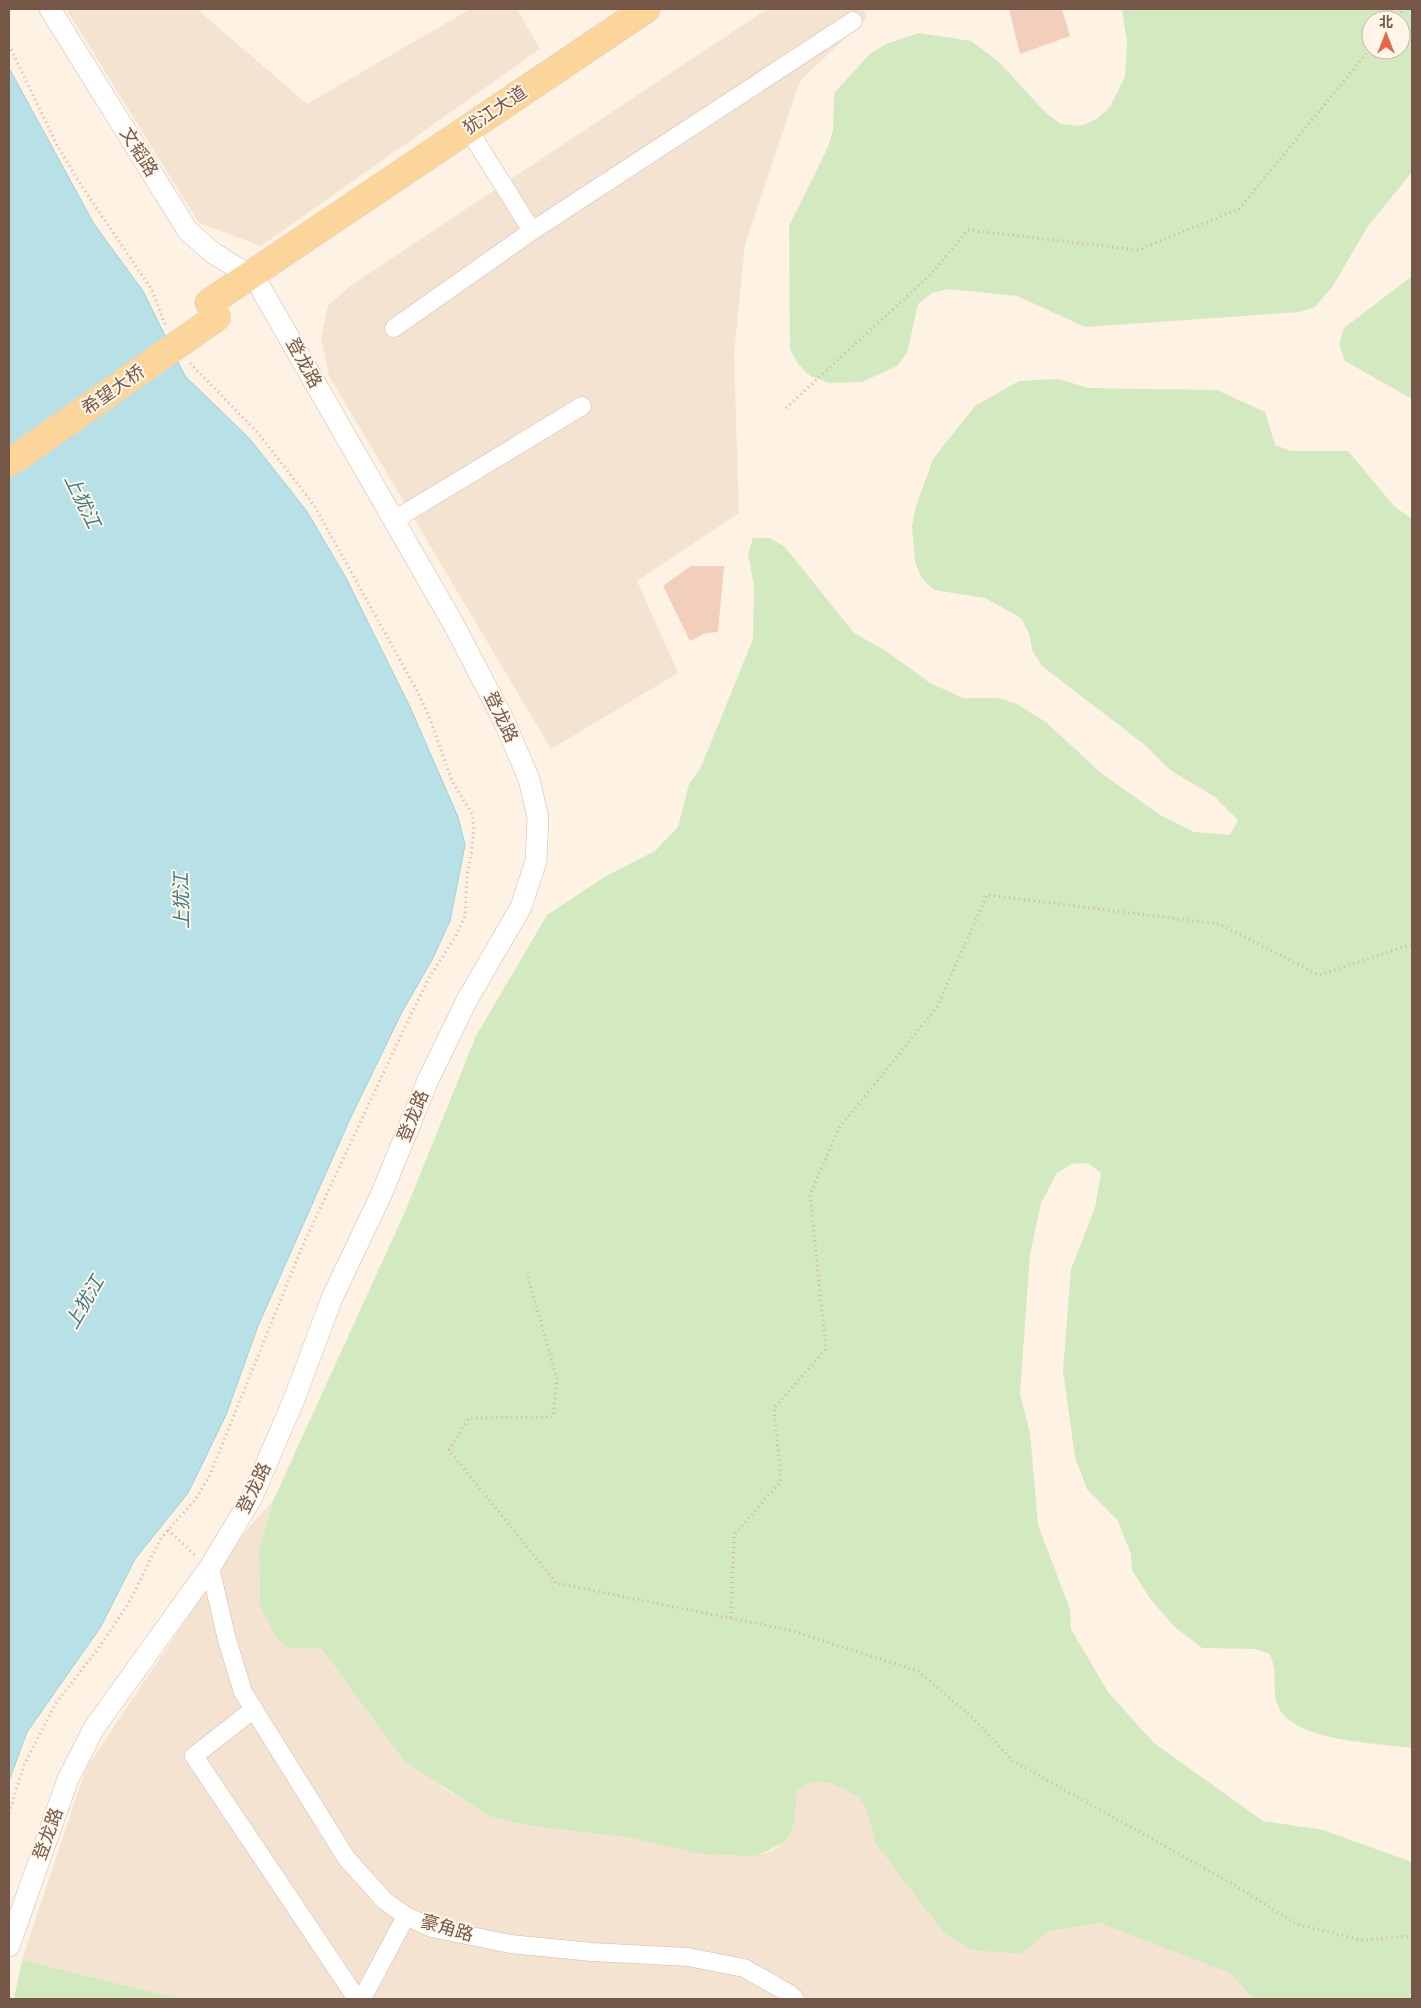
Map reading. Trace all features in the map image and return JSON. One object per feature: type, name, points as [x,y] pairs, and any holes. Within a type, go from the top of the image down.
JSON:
[{"type":"main road","name":"犹江大道","points":[[213,310],[345,212],[646,9]]},
{"type":"main road","name":"希望大桥","points":[[9,443],[213,310]]},
{"type":"main road","name":"希望大桥","points":[[9,463],[213,310]]},
{"type":"street","name":"文韬路","points":[[50,9],[188,231],[213,253],[254,281]]},
{"type":"street","points":[[394,328],[532,231],[853,21]]},
{"type":"street","points":[[468,129],[532,231]]},
{"type":"street","name":"登龙路","points":[[9,1946],[68,1779],[94,1728],[205,1563],[252,1497],[295,1397],[332,1298],[381,1195],[428,1080],[467,1000],[521,907],[536,861],[538,818],[529,778],[504,721],[454,625],[254,281]]},
{"type":"street","points":[[394,520],[582,406]]},
{"type":"street","name":"豪角路","points":[[205,1563],[243,1692],[347,1859],[385,1902],[406,1916],[432,1928],[510,1944],[592,1952],[688,1957],[744,1968],[790,1994],[795,1999]]},
{"type":"street","points":[[254,1709],[194,1756],[356,1999]]},
{"type":"street","points":[[362,1999],[406,1916]]},
{"type":"path","points":[[9,45],[57,145],[81,185],[152,290],[168,329]]},
{"type":"path","points":[[786,408],[930,275],[968,230],[1138,250],[1239,209],[1361,60]]},
{"type":"path","points":[[9,1813],[24,1766],[56,1703],[98,1649],[130,1601],[149,1559],[168,1530],[195,1500],[209,1477],[302,1247],[429,978],[465,916],[467,874],[474,827],[472,814],[452,781],[429,716],[419,696],[314,505],[259,434],[186,358]]},
{"type":"path","points":[[732,1618],[734,1535],[781,1481],[774,1408],[826,1349],[810,1195],[839,1128],[937,1007],[987,895],[1219,924],[1319,975],[1412,944]]},
{"type":"path","points":[[528,1277],[558,1379],[553,1417],[469,1418],[449,1450],[556,1583],[789,1630],[918,1671],[972,1716],[1013,1761],[1236,1886],[1296,1924],[1361,1940],[1412,1936]]},
{"type":"path","points":[[168,1530],[205,1563]]},
{"type":"shaded area","points":[[66,9],[197,9],[307,104],[470,9],[517,9],[540,49],[261,246],[199,223]]},
{"type":"shaded area","points":[[767,9],[864,9],[867,17],[800,81],[745,244],[734,354],[739,513],[637,581],[678,673],[551,749],[329,376],[321,337],[328,306],[350,286]]},
{"type":"shaded area","points":[[273,1501],[259,1550],[260,1606],[276,1637],[288,1648],[322,1649],[403,1760],[418,1767],[445,1789],[488,1816],[524,1825],[757,1856],[772,1851],[785,1842],[794,1825],[797,1791],[812,1782],[828,1782],[859,1797],[867,1811],[876,1844],[1021,1954],[1050,1931],[1100,1923],[1181,1951],[1230,1973],[1254,1999],[181,1999],[22,1960],[86,1768],[248,1528]]},
{"type":"green space","points":[[1122,9],[1412,9],[1412,172],[1368,226],[1333,286],[1315,307],[1300,312],[1085,327],[1017,296],[948,289],[932,293],[918,304],[907,353],[897,366],[862,382],[829,383],[810,376],[798,364],[790,349],[789,226],[828,147],[833,130],[834,93],[870,54],[886,44],[919,33],[971,41],[999,62],[1046,113],[1061,124],[1080,126],[1097,119],[1110,107],[1125,77],[1127,42]]},
{"type":"green space","points":[[1412,276],[1412,399],[1345,361],[1339,344],[1344,328]]},
{"type":"green space","points":[[1058,379],[1089,388],[1217,390],[1265,412],[1275,445],[1291,451],[1348,451],[1394,506],[1409,517],[1412,517],[1412,1748],[1358,1742],[1316,1733],[1298,1726],[1285,1716],[1277,1703],[1274,1668],[1270,1654],[1255,1649],[1202,1648],[1175,1627],[1151,1600],[1132,1570],[1131,1554],[1118,1521],[1087,1489],[1075,1457],[1063,1371],[1071,1269],[1095,1208],[1101,1173],[1088,1163],[1072,1164],[1057,1173],[1041,1203],[1030,1255],[1020,1394],[1030,1433],[1038,1525],[1070,1609],[1071,1629],[1108,1692],[1154,1743],[1263,1821],[1323,1830],[1412,1862],[1412,1999],[1254,1999],[1230,1973],[1100,1923],[1050,1931],[1021,1954],[972,1950],[944,1933],[876,1844],[867,1811],[859,1797],[828,1782],[812,1782],[797,1791],[794,1825],[785,1842],[757,1856],[701,1854],[631,1838],[524,1825],[488,1816],[403,1760],[322,1649],[288,1648],[276,1637],[260,1606],[259,1550],[273,1501],[404,1214],[476,1036],[547,915],[606,876],[655,851],[678,827],[689,784],[701,767],[753,639],[754,586],[748,554],[753,538],[770,538],[785,547],[854,633],[886,651],[930,683],[963,698],[999,698],[1017,704],[1047,723],[1101,773],[1160,815],[1194,832],[1230,835],[1238,820],[1215,797],[1170,770],[1145,745],[1042,666],[1032,650],[1029,633],[1021,618],[985,598],[934,590],[922,578],[915,562],[912,527],[915,509],[933,459],[975,406],[1019,381]]},
{"type":"green space","points":[[22,1960],[181,1999],[14,1999]]},
{"type":"water","name":"上犹江","points":[[9,68],[94,224],[143,291],[185,376],[249,438],[306,510],[346,578],[410,707],[458,817],[465,845],[450,921],[432,960],[402,1012],[350,1119],[258,1326],[226,1415],[188,1493],[135,1559],[100,1628],[27,1732],[9,1781]]},
{"type":"building","points":[[1009,9],[1062,9],[1070,36],[1020,54]]},
{"type":"building","points":[[691,566],[724,566],[718,632],[706,633],[690,641],[663,586]]}]
